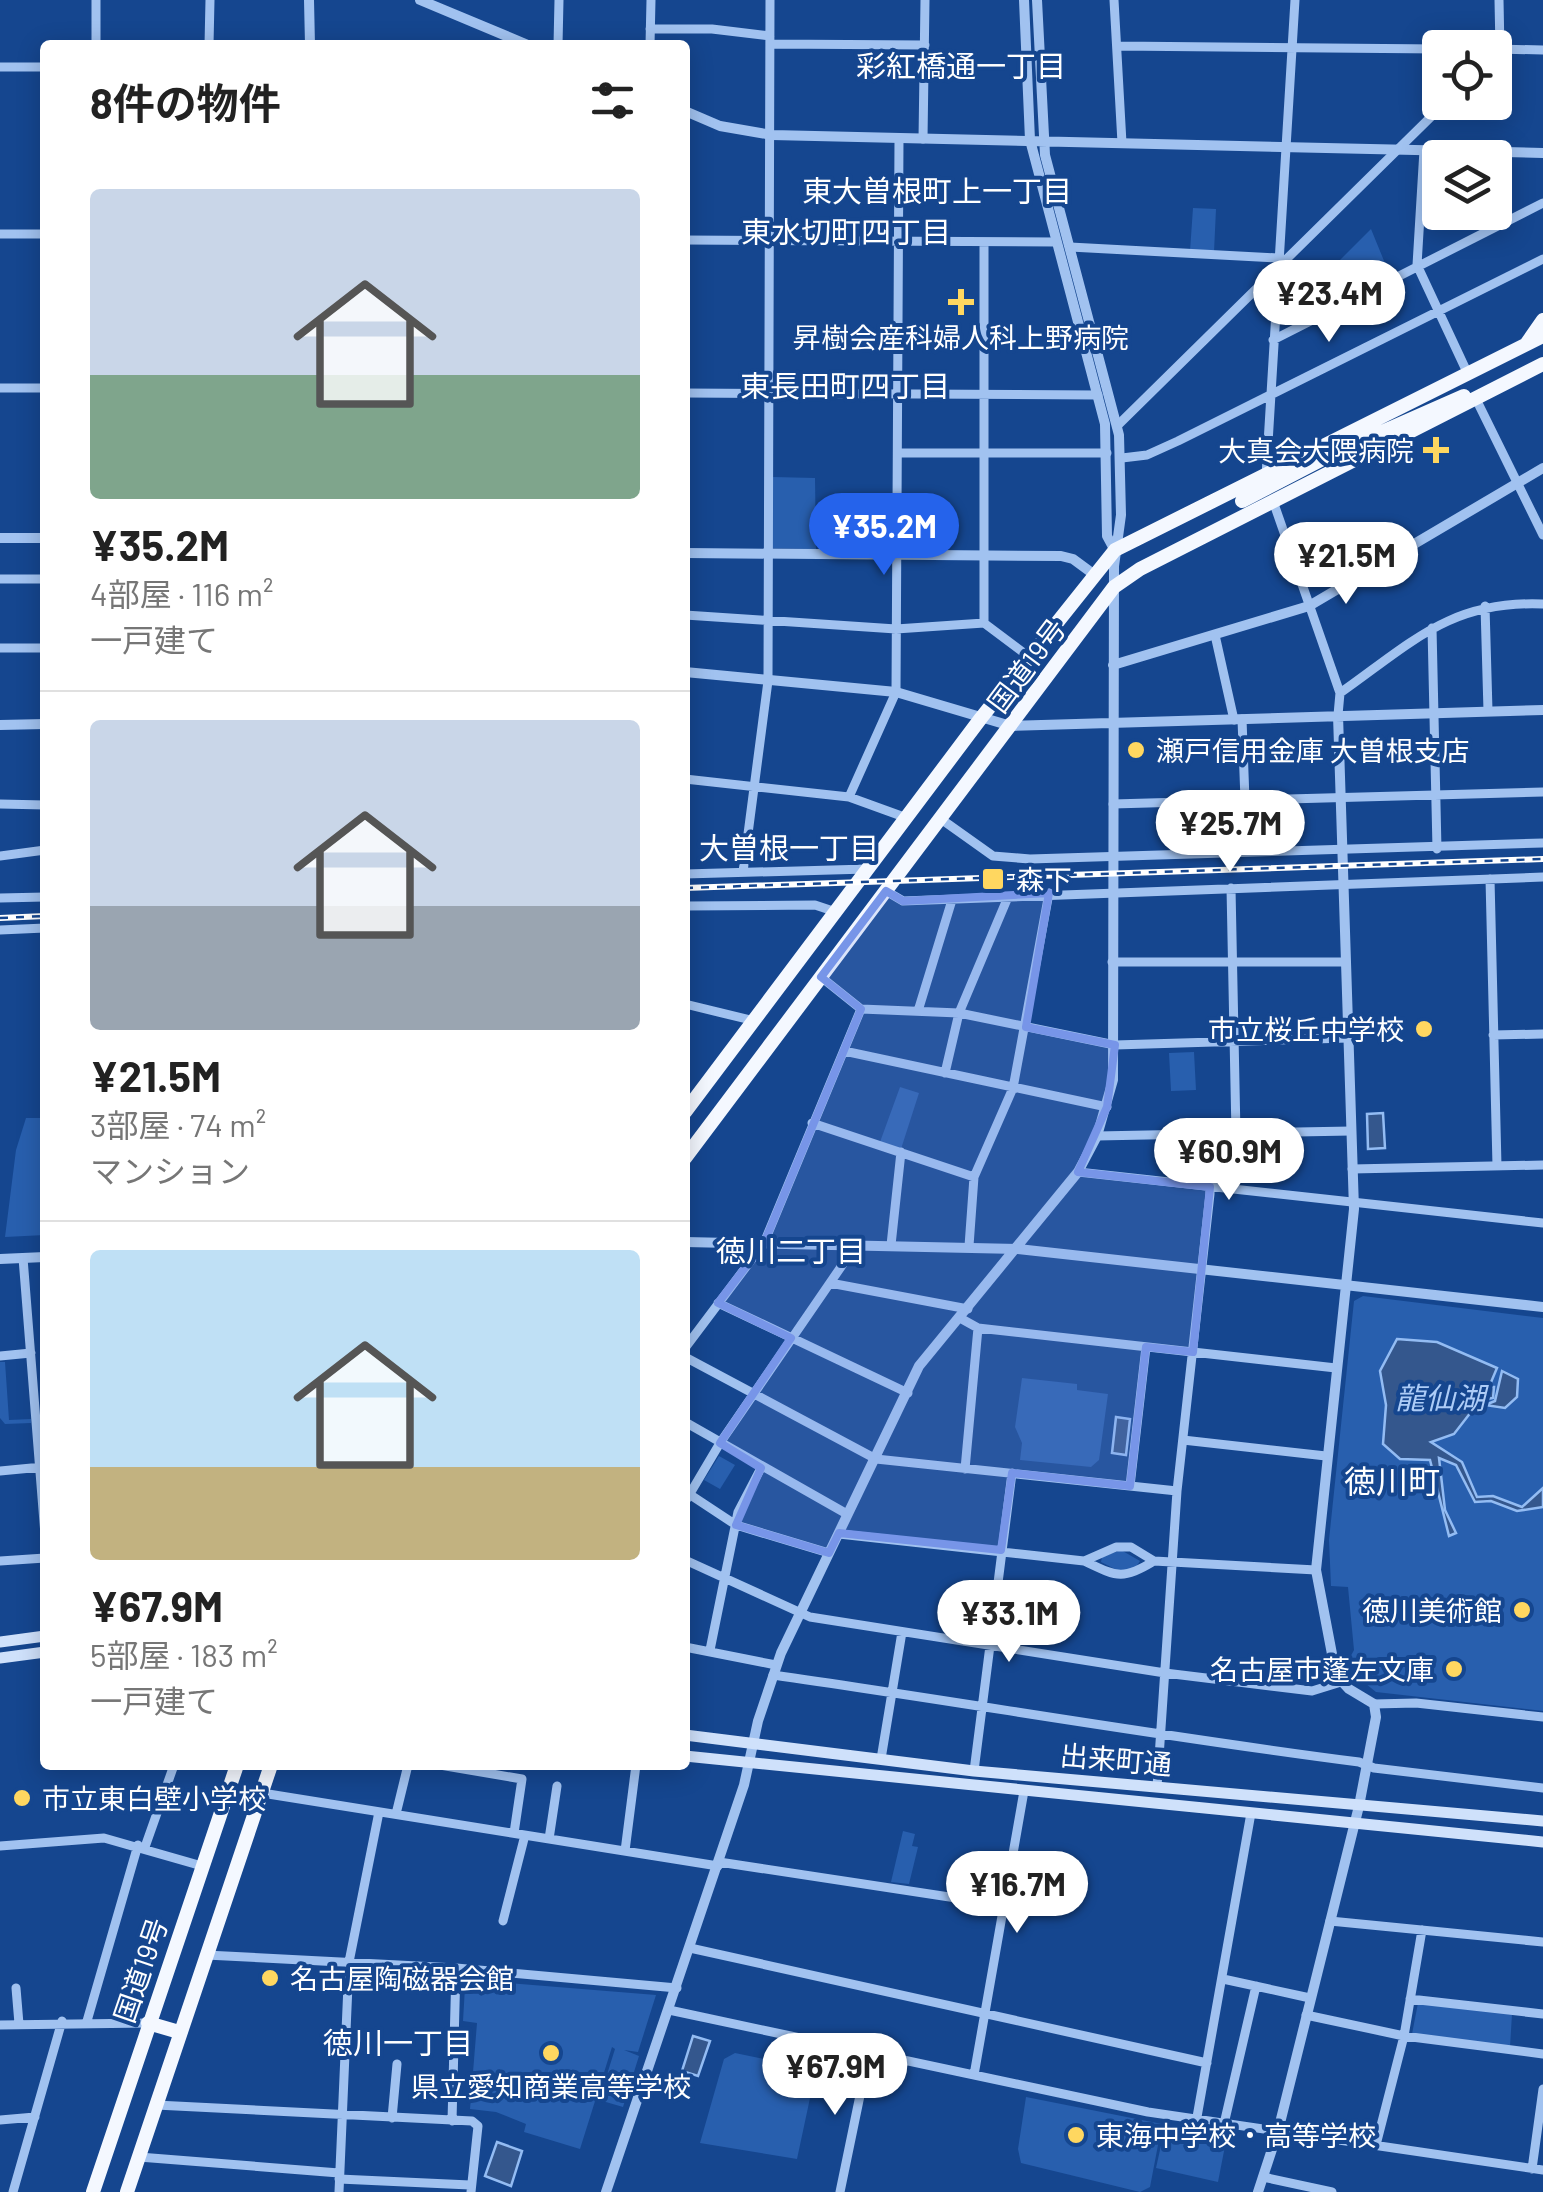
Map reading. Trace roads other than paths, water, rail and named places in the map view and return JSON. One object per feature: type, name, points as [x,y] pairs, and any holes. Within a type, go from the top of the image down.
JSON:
[{"type":"highway","points":[[1524,347],[1543,320]]},
{"type":"highway","name":"国道19号","points":[[690,1106],[1028,656],[1114,550],[1543,336]]},
{"type":"highway","name":"国道19号","points":[[690,1151],[1114,587],[1140,569],[1543,364]]},
{"type":"highway","points":[[1242,500],[1402,420],[1478,390],[1503,385]]},
{"type":"highway","points":[[1330,455],[1370,422]]},
{"type":"highway","name":"国道19号","points":[[94,2192],[235,1770]]},
{"type":"highway","name":"国道19号","points":[[127,2192],[269,1770]]},
{"type":"highway","points":[[148,2023],[179,2032]]},
{"type":"main road","points":[[0,1642],[40,1637]]},
{"type":"main road","points":[[0,1658],[40,1653]]},
{"type":"main road","name":"出来町通","points":[[690,1736],[974,1771],[1543,1822]]},
{"type":"main road","name":"出来町通","points":[[690,1757],[748,1766],[1543,1842]]},
{"type":"street","points":[[96,0],[96,40]]},
{"type":"street","points":[[210,0],[210,40]]},
{"type":"street","points":[[308,0],[310,40]]},
{"type":"street","points":[[420,0],[505,40]]},
{"type":"street","points":[[558,0],[558,40]]},
{"type":"street","points":[[650,0],[650,40]]},
{"type":"street","points":[[744,872],[768,681],[770,0]]},
{"type":"street","points":[[924,139],[925,0]]},
{"type":"street","points":[[1024,0],[1030,140],[1098,395],[1107,454],[1107,536],[1114,550]]},
{"type":"street","points":[[606,2192],[718,1864],[775,1670],[801,1612],[919,1366],[1078,1172],[1106,1108],[1115,1046],[1114,550],[1121,515],[1122,458],[1044,141],[1037,0]]},
{"type":"street","points":[[1114,0],[1122,143]]},
{"type":"street","points":[[1266,476],[1296,0]]},
{"type":"street","points":[[1498,30],[1499,0]]},
{"type":"street","points":[[650,29],[712,29],[770,40],[925,46]]},
{"type":"street","points":[[1117,46],[1422,48]]},
{"type":"street","points":[[1512,51],[1543,50]]},
{"type":"street","points":[[0,67],[40,67]]},
{"type":"street","points":[[690,112],[720,126],[772,136],[1422,150]]},
{"type":"street","points":[[1117,426],[1278,262],[1428,120]]},
{"type":"street","points":[[849,798],[896,692],[899,138]]},
{"type":"street","points":[[1512,152],[1543,153]]},
{"type":"street","points":[[1422,183],[1417,266],[1468,372]]},
{"type":"street","points":[[1273,340],[1543,203]]},
{"type":"street","points":[[0,234],[40,234]]},
{"type":"street","points":[[690,240],[1056,242]]},
{"type":"street","points":[[984,242],[984,623]]},
{"type":"street","points":[[1070,247],[1278,262]]},
{"type":"street","points":[[1122,458],[1154,453],[1543,259]]},
{"type":"street","points":[[0,388],[40,388]]},
{"type":"street","points":[[690,393],[1098,395]]},
{"type":"street","points":[[1476,399],[1543,536]]},
{"type":"street","points":[[898,453],[1107,454]]},
{"type":"street","points":[[1114,665],[1308,606],[1543,468]]},
{"type":"street","points":[[1273,501],[1340,693],[1354,1202],[1316,1570],[1330,1658],[1341,1682],[1374,1704],[1416,1703],[1543,1717]]},
{"type":"street","points":[[0,538],[40,538]]},
{"type":"street","points":[[690,553],[896,558],[1061,556],[1073,559],[1092,574]]},
{"type":"street","points":[[0,579],[40,579]]},
{"type":"street","points":[[1340,693],[1432,628],[1485,606],[1543,604]]},
{"type":"street","points":[[1485,606],[1488,712]]},
{"type":"street","points":[[690,615],[896,629],[984,623],[1028,656]]},
{"type":"street","points":[[1432,628],[1436,849]]},
{"type":"street","points":[[1215,635],[1238,720],[1245,800]]},
{"type":"street","points":[[0,648],[40,648]]},
{"type":"street","points":[[690,673],[896,692],[1011,726],[1543,710]]},
{"type":"street","points":[[0,725],[40,724]]},
{"type":"street","points":[[690,779],[849,798],[906,818]]},
{"type":"street","points":[[1114,804],[1543,792]]},
{"type":"street","points":[[0,804],[40,805]]},
{"type":"street","points":[[940,819],[993,856],[1115,860],[1543,843]]},
{"type":"street","points":[[0,856],[40,851]]},
{"type":"street","points":[[690,874],[870,869]]},
{"type":"street","points":[[886,891],[903,901],[952,900],[1543,877]]},
{"type":"street","points":[[1490,879],[1498,1166]]},
{"type":"street","points":[[1230,888],[1236,1134]]},
{"type":"street","points":[[969,1246],[974,1177],[1012,1088],[1049,894]]},
{"type":"street","points":[[0,898],[40,897]]},
{"type":"street","points":[[945,1073],[959,1013],[1008,897]]},
{"type":"street","points":[[918,1011],[952,900]]},
{"type":"street","points":[[690,906],[815,905],[836,912]]},
{"type":"street","points":[[0,930],[40,928]]},
{"type":"street","points":[[1112,962],[1346,962]]},
{"type":"street","points":[[821,977],[861,1009],[959,1013],[1115,1046],[1348,1038]]},
{"type":"street","points":[[690,1005],[757,1021]]},
{"type":"street","points":[[690,1341],[764,1243],[861,1009]]},
{"type":"street","points":[[1493,1035],[1543,1034]]},
{"type":"street","points":[[844,1050],[1106,1108]]},
{"type":"street","points":[[812,1123],[974,1177]]},
{"type":"street","points":[[1097,1136],[1351,1131]]},
{"type":"street","points":[[1157,1788],[1171,1562],[1210,1187],[1210,1135]]},
{"type":"street","points":[[891,1246],[901,1152]]},
{"type":"street","points":[[1352,1169],[1543,1165]]},
{"type":"street","points":[[1078,1172],[1543,1223]]},
{"type":"street","points":[[690,1243],[1018,1249],[1543,1307]]},
{"type":"street","points":[[690,1489],[856,1245]]},
{"type":"street","points":[[0,1259],[40,1257]]},
{"type":"street","points":[[23,1258],[31,1353],[40,1387]]},
{"type":"street","points":[[830,1283],[964,1314],[978,1328],[1336,1368]]},
{"type":"street","points":[[718,1304],[908,1393]]},
{"type":"street","points":[[965,1469],[978,1328]]},
{"type":"street","points":[[1130,1486],[1146,1347]]},
{"type":"street","points":[[0,1356],[31,1353]]},
{"type":"street","points":[[690,1360],[876,1459],[1177,1491]]},
{"type":"street","points":[[690,1425],[848,1514]]},
{"type":"street","points":[[1183,1440],[1326,1456]]},
{"type":"street","points":[[0,1472],[40,1467]]},
{"type":"street","points":[[710,1650],[736,1526],[761,1468]]},
{"type":"street","points":[[974,1771],[1012,1474]]},
{"type":"street","points":[[690,1497],[736,1526],[829,1554]]},
{"type":"street","points":[[840,1534],[1084,1561],[1114,1575],[1132,1575],[1154,1561]]},
{"type":"street","points":[[1084,1561],[1116,1547],[1131,1547],[1154,1561],[1316,1570]]},
{"type":"street","points":[[0,1561],[40,1558]]},
{"type":"street","points":[[690,1562],[801,1612],[902,1632],[1312,1691],[1341,1682]]},
{"type":"street","points":[[881,1759],[902,1632]]},
{"type":"street","points":[[690,1648],[710,1650],[775,1670],[892,1692],[983,1703],[1162,1736],[1543,1788]]},
{"type":"street","points":[[1258,2192],[1278,2131],[1359,1806],[1376,1725],[1374,1704]]},
{"type":"street","points":[[88,2021],[142,1846],[172,1770]]},
{"type":"street","points":[[396,1814],[407,1770]]},
{"type":"street","points":[[469,1770],[522,1779],[520,1834],[503,1921]]},
{"type":"street","points":[[625,1850],[635,1770]]},
{"type":"street","points":[[549,1838],[557,1786]]},
{"type":"street","points":[[974,2075],[1024,1791]]},
{"type":"street","points":[[262,1792],[1002,1905]]},
{"type":"street","points":[[338,2192],[349,1962],[379,1812]]},
{"type":"street","points":[[1197,2116],[1251,1814]]},
{"type":"street","points":[[0,1846],[104,1838],[202,1866]]},
{"type":"street","points":[[972,1862],[1010,1868]]},
{"type":"street","points":[[1330,1920],[1543,1942]]},
{"type":"street","points":[[1376,2145],[1404,2036],[1422,1930]]},
{"type":"street","points":[[690,1948],[1207,2063]]},
{"type":"street","points":[[206,1954],[456,1968],[677,1988]]},
{"type":"street","points":[[452,2121],[456,1968]]},
{"type":"street","points":[[1223,1979],[1310,1998]]},
{"type":"street","points":[[1224,2124],[1256,1986]]},
{"type":"street","points":[[16,1988],[18,2024]]},
{"type":"street","points":[[1410,1999],[1543,2014]]},
{"type":"street","points":[[669,2010],[1148,2112],[1197,2116],[1224,2124],[1537,2170],[1543,2088]]},
{"type":"street","points":[[1306,2015],[1404,2036],[1543,2054]]},
{"type":"street","points":[[13,2192],[62,2022]]},
{"type":"street","points":[[0,2025],[148,2023]]},
{"type":"street","points":[[840,2192],[869,2052]]},
{"type":"street","points":[[392,2118],[397,2064]]},
{"type":"street","points":[[139,2157],[470,2189],[478,2126],[452,2121],[156,2105]]},
{"type":"street","points":[[0,2120],[35,2117]]},
{"type":"street","points":[[1263,2177],[1332,2192]]},
{"type":"water","points":[[1383,1113],[1385,1148],[1368,1149],[1367,1114]]},
{"type":"water","name":"龍仙湖","points":[[1397,1339],[1437,1342],[1497,1368],[1489,1387],[1494,1387],[1493,1398],[1487,1399],[1485,1394],[1454,1434],[1431,1442],[1462,1462],[1477,1497],[1493,1496],[1522,1507],[1543,1488],[1543,1507],[1517,1511],[1491,1501],[1475,1502],[1456,1465],[1439,1458],[1445,1510],[1456,1533],[1449,1536],[1430,1460],[1400,1459],[1383,1444],[1386,1405],[1380,1371]]},
{"type":"water","points":[[1502,1371],[1518,1379],[1517,1397],[1505,1408],[1485,1405],[1495,1401]]},
{"type":"water","points":[[1116,1417],[1130,1419],[1126,1455],[1112,1453]]},
{"type":"water","points":[[693,2036],[710,2041],[698,2076],[682,2071]]},
{"type":"water","points":[[497,2142],[522,2151],[511,2186],[485,2176]]},
{"type":"railway","points":[[690,888],[1543,859]]},
{"type":"railway","points":[[0,918],[40,916]]},
{"type":"place","name":"昇樹会産科婦人科上野病院","points":[[961,302]]},
{"type":"place","name":"大真会大隈病院","points":[[1436,450]]},
{"type":"place","name":"瀬戸信用金庫 大曽根支店","points":[[1136,750]]},
{"type":"place","name":"森下","points":[[993,879]]},
{"type":"place","name":"市立桜丘中学校","points":[[1424,1029]]},
{"type":"place","name":"徳川美術館","points":[[1522,1610]]},
{"type":"place","name":"名古屋市蓬左文庫","points":[[1454,1669]]},
{"type":"place","name":"市立東白壁小学校","points":[[22,1798]]},
{"type":"place","name":"名古屋陶磁器会館","points":[[270,1978]]},
{"type":"place","name":"県立愛知商業高等学校","points":[[551,2053]]},
{"type":"place","name":"東海中学校・高等学校","points":[[1076,2135]]},
{"type":"district","name":"彩紅橋通一丁目","points":[[961,65]]},
{"type":"district","name":"東大曽根町上一丁目","points":[[937,190]]},
{"type":"district","name":"東水切町四丁目","points":[[846,231]]},
{"type":"district","name":"東長田町四丁目","points":[[845,385]]},
{"type":"district","name":"大曽根一丁目","points":[[789,847]]},
{"type":"district","name":"徳川二丁目","points":[[791,1250]]},
{"type":"district","name":"徳川町","points":[[1392,1480]]},
{"type":"district","name":"徳川一丁目","points":[[398,2042]]}]
